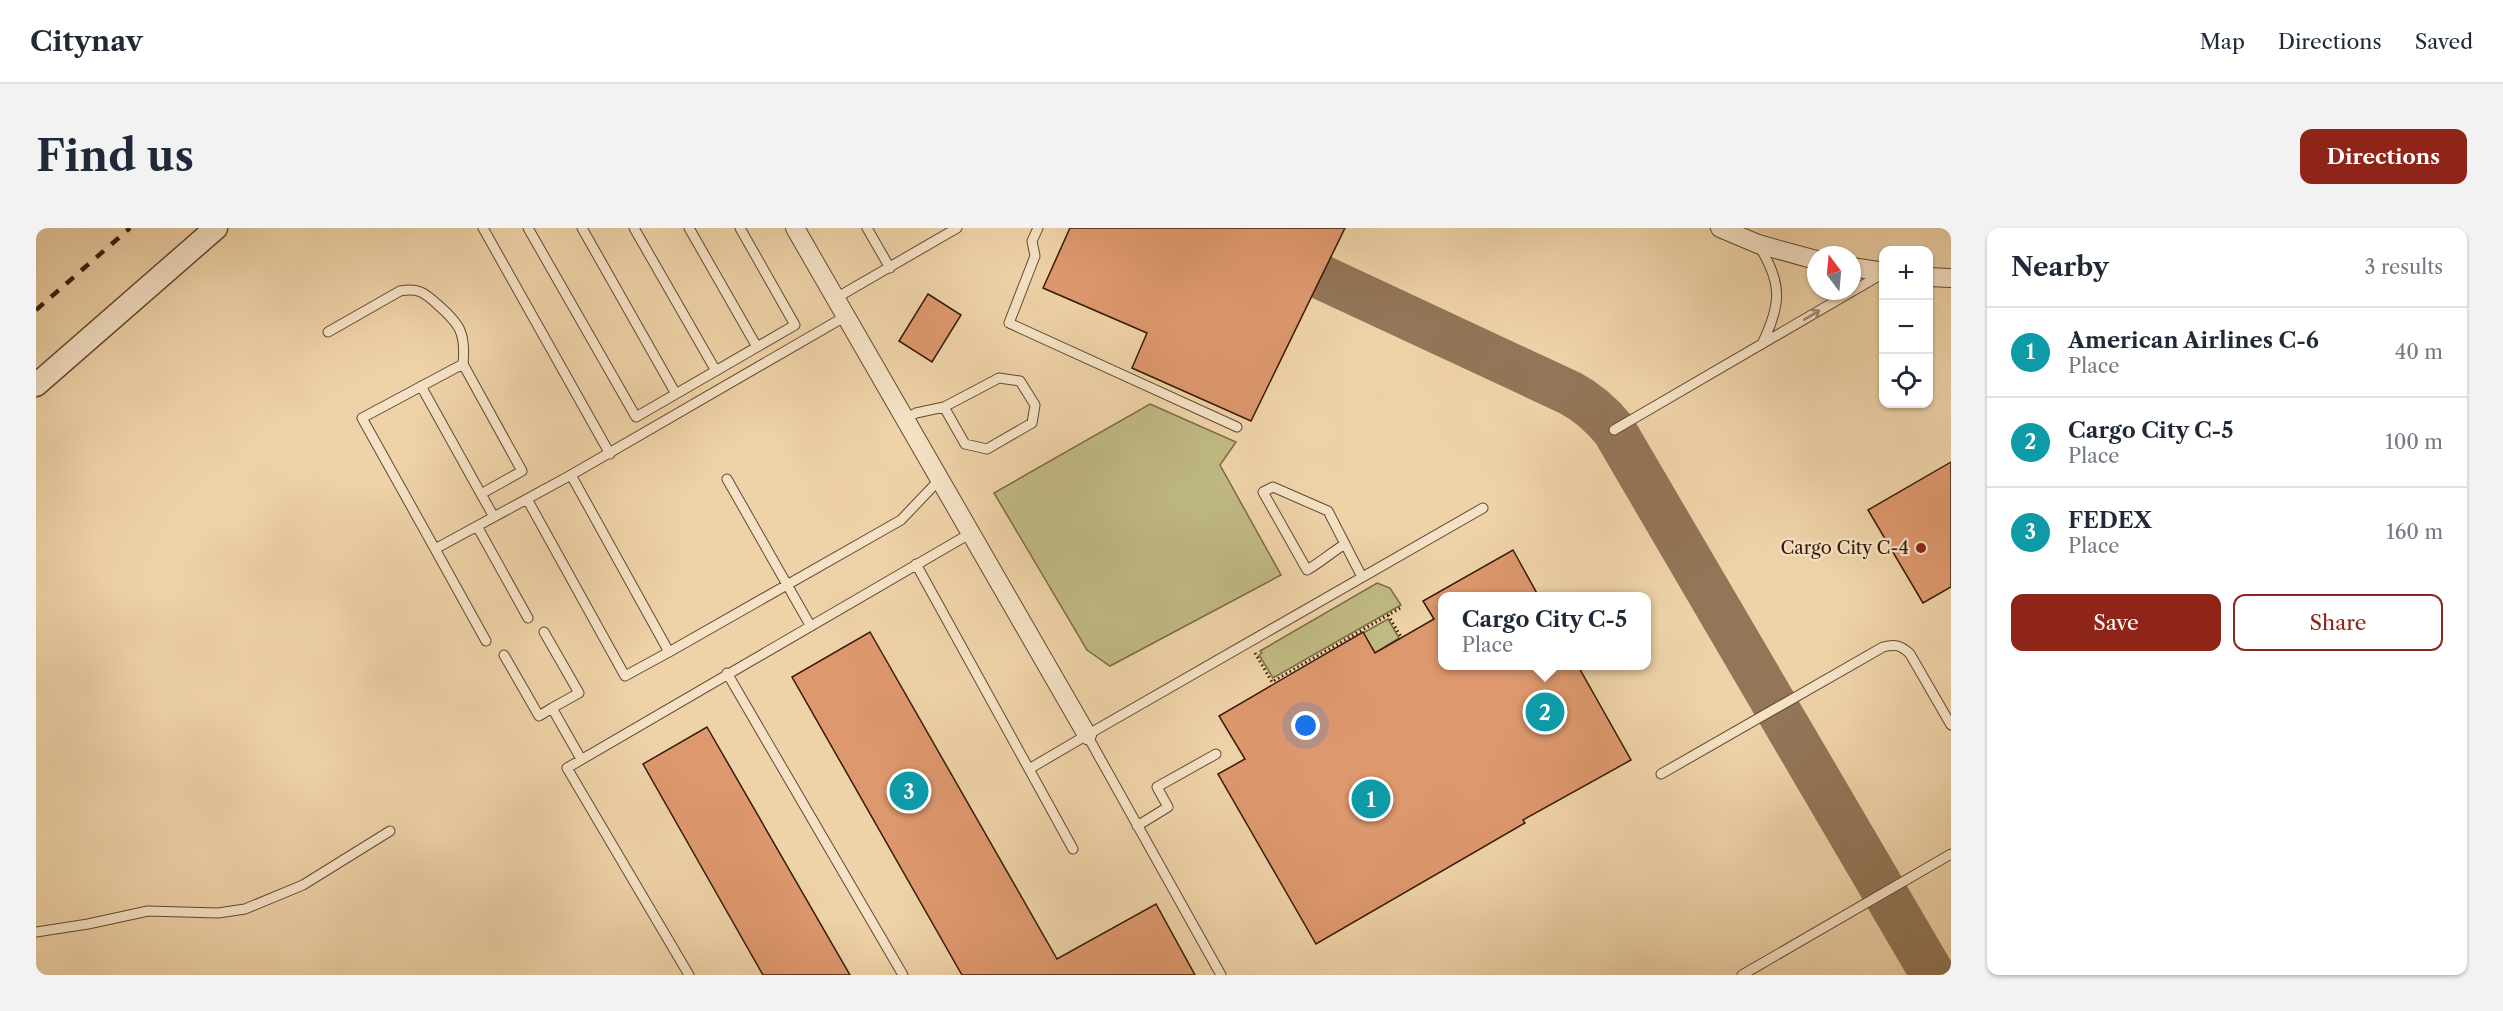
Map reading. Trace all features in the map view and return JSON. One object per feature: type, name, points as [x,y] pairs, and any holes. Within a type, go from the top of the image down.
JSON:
[{"type":"street","points":[[36,385],[216,228]]},
{"type":"street","points":[[795,228],[1087,735]]},
{"type":"street","points":[[1720,228],[1758,244],[1807,258]]},
{"type":"street","points":[[1861,268],[1879,271]]},
{"type":"street","points":[[1933,277],[1951,278]]},
{"type":"lane","points":[[483,228],[610,454]]},
{"type":"lane","points":[[528,228],[636,417],[795,325],[740,228]]},
{"type":"lane","points":[[582,228],[676,394]]},
{"type":"lane","points":[[634,228],[716,371]]},
{"type":"lane","points":[[689,228],[757,348]]},
{"type":"lane","points":[[867,228],[890,268]]},
{"type":"lane","points":[[836,298],[957,228]]},
{"type":"lane","points":[[1038,228],[1032,241],[1035,256],[1009,323],[1238,427]]},
{"type":"lane","points":[[1758,244],[1771,269],[1777,295],[1774,319],[1762,344]]},
{"type":"lane","points":[[1614,430],[1879,275]]},
{"type":"lane","points":[[328,332],[400,291],[414,289],[423,291],[457,321],[464,348],[463,364],[522,471],[481,494]]},
{"type":"lane","points":[[435,549],[610,454],[846,316]]},
{"type":"lane","points":[[463,364],[362,418],[486,641]]},
{"type":"lane","points":[[905,419],[916,413],[944,407],[999,378],[1020,381],[1035,405],[1032,423],[987,448],[965,444],[944,407]]},
{"type":"lane","points":[[421,387],[494,517]]},
{"type":"lane","points":[[571,475],[669,652]]},
{"type":"lane","points":[[727,479],[810,626]]},
{"type":"lane","points":[[527,499],[626,676],[902,520],[939,479]]},
{"type":"lane","points":[[1345,544],[1336,549],[1327,559],[1307,570],[1263,492],[1273,487],[1328,511],[1345,544],[1362,577]]},
{"type":"lane","points":[[1029,769],[1483,508]]},
{"type":"lane","points":[[477,526],[528,618]]},
{"type":"lane","points":[[688,975],[567,768],[971,533]]},
{"type":"lane","points":[[916,564],[1073,849]]},
{"type":"lane","points":[[504,655],[539,716],[579,693],[544,632]]},
{"type":"lane","points":[[1661,774],[1891,645],[1904,648],[1910,654],[1951,725]]},
{"type":"lane","points":[[727,673],[903,975]]},
{"type":"lane","points":[[552,708],[581,759]]},
{"type":"lane","points":[[1087,735],[1221,975]]},
{"type":"lane","points":[[1137,826],[1168,807],[1157,787],[1216,754]]},
{"type":"lane","points":[[36,932],[148,911],[218,912],[245,909],[303,885],[390,831]]},
{"type":"lane","points":[[1742,975],[1951,854]]},
{"type":"path","points":[[1255,653],[1272,682],[1402,607]]},
{"type":"path","points":[[1388,615],[1401,637]]},
{"type":"shaded area","points":[[1150,404],[1236,442],[1220,465],[1281,575],[1110,666],[1087,650],[994,493]]},
{"type":"shaded area","points":[[1377,583],[1390,588],[1401,605],[1273,678],[1259,655],[1262,653],[1260,651]]},
{"type":"shaded area","points":[[1388,619],[1399,638],[1375,653],[1363,633]]},
{"type":"building","points":[[1070,228],[1345,228],[1251,421],[1132,368],[1147,333],[1043,288]]},
{"type":"building","points":[[928,294],[961,315],[932,362],[899,341]]},
{"type":"building","name":"Cargo City C-4","points":[[1951,462],[1951,587],[1923,603],[1868,510]]},
{"type":"building","points":[[1513,550],[1536,592],[1439,592]]},
{"type":"building","points":[[1438,592],[1438,670],[1580,670],[1631,760],[1523,820],[1525,823],[1316,944],[1218,774],[1245,759],[1219,716],[1363,632],[1375,653],[1434,619],[1423,601]]},
{"type":"building","points":[[870,632],[1057,959],[1156,904],[1195,975],[962,975],[792,677]]},
{"type":"building","points":[[707,727],[850,975],[763,975],[643,764]]},
{"type":"taxiway","points":[[1321,277],[1570,393],[1588,404],[1609,424],[1933,975]]},
{"type":"railway","points":[[36,310],[130,228]]},
{"type":"place","name":"Cargo City C-4","points":[[1921,548]]},
{"type":"place","name":"Cargo City C-5","points":[[1545,712]]},
{"type":"place","name":"FEDEX","points":[[909,791]]},
{"type":"place","name":"American Airlines C-6","points":[[1371,799]]}]
